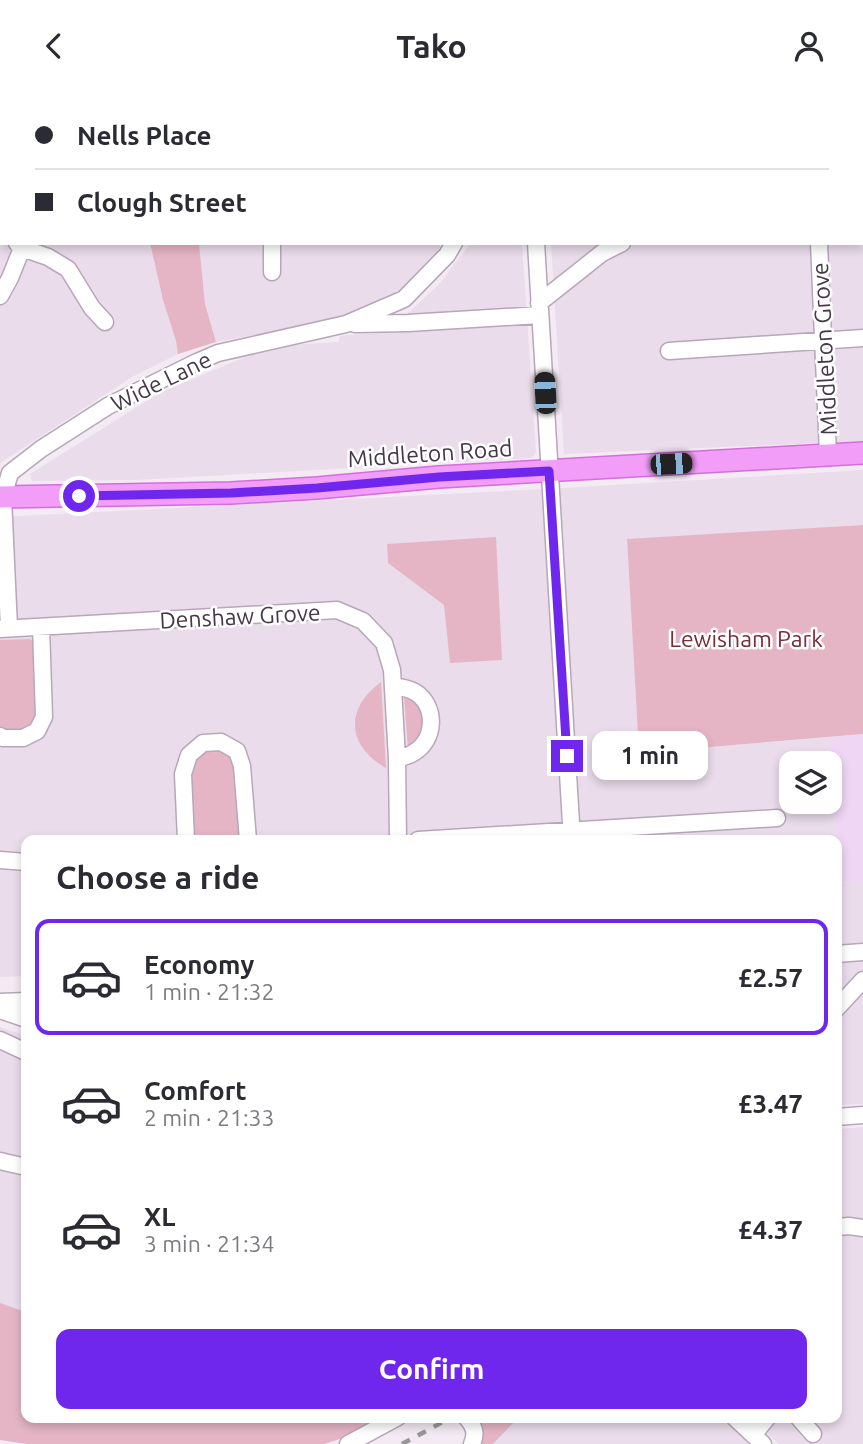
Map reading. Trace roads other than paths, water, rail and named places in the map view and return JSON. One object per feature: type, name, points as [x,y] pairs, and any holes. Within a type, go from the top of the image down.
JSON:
[{"type":"main road","name":"Middleton Road","points":[[2,497],[231,493],[439,477],[863,453]]},
{"type":"street","points":[[272,245],[272,272]]},
{"type":"street","name":"Wide Lane","points":[[4,629],[2,497],[10,473],[41,449],[108,406],[218,353],[346,324],[404,299],[447,255],[453,245]]},
{"type":"street","points":[[536,245],[571,835],[770,818],[762,801]]},
{"type":"street","points":[[346,324],[408,323],[540,309],[602,253],[618,245]]},
{"type":"street","name":"Middleton Grove","points":[[818,245],[828,455]]},
{"type":"street","points":[[0,296],[10,278],[20,246],[68,268],[92,308],[105,322]]},
{"type":"street","points":[[78,319],[92,308]]},
{"type":"street","points":[[669,351],[863,338]]},
{"type":"street","name":"Denshaw Grove","points":[[4,629],[337,610],[363,621],[384,643],[392,670],[398,835]]},
{"type":"street","points":[[0,736],[23,738],[37,731],[44,717],[41,627]]},
{"type":"street","points":[[393,686],[415,692],[424,701],[430,712],[431,724],[422,747],[412,755],[397,759]]},
{"type":"street","points":[[186,835],[183,773],[189,755],[202,743],[221,742],[237,751],[242,766],[248,835]]},
{"type":"street","points":[[0,860],[21,862]]},
{"type":"street","points":[[842,954],[863,952]]},
{"type":"street","points":[[842,1003],[863,980]]},
{"type":"street","points":[[0,1002],[21,1001]]},
{"type":"street","points":[[0,1010],[21,1017]]},
{"type":"street","points":[[0,1040],[21,1050]]},
{"type":"street","points":[[842,1117],[863,1115]]},
{"type":"street","points":[[0,1161],[21,1166]]},
{"type":"street","points":[[842,1227],[863,1228]]},
{"type":"street","points":[[348,1444],[387,1423]]},
{"type":"street","points":[[470,1423],[475,1437],[472,1444]]},
{"type":"street","points":[[741,1423],[758,1439],[765,1423]]},
{"type":"street","points":[[803,1423],[813,1434]]},
{"type":"railway","points":[[402,1444],[441,1423]]},
{"type":"park label","name":"Lewisham Park","points":[[746,638]]}]
